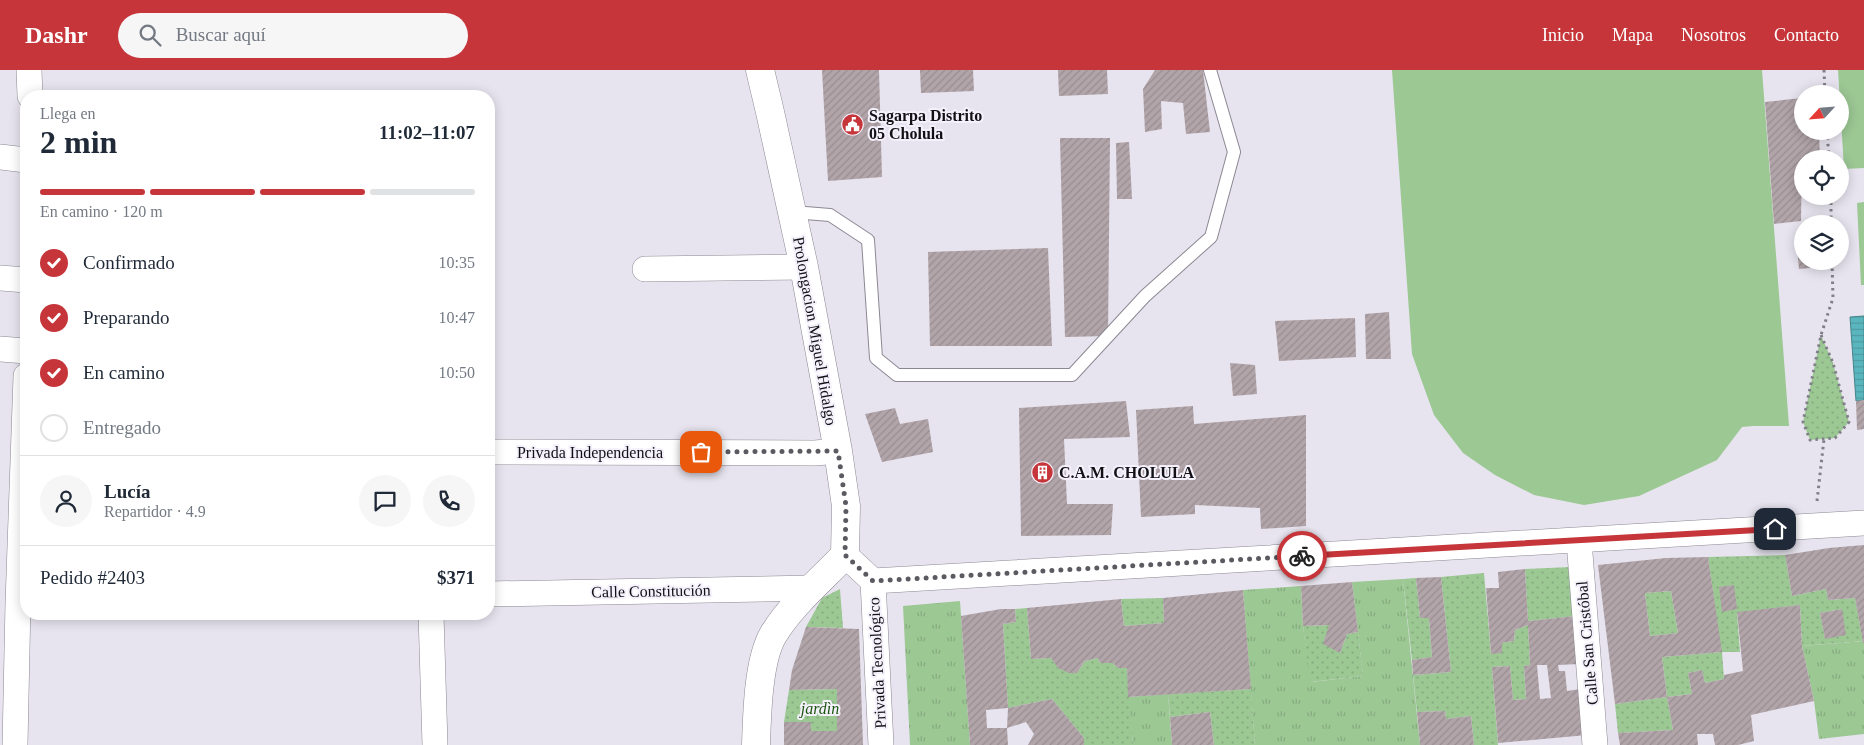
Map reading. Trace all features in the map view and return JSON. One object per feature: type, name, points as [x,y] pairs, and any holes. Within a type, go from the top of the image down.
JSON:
[{"type":"street","points":[[29,70],[30,90]]},
{"type":"street","name":"Prolongacion Miguel Hidalgo","points":[[760,70],[793,212],[838,451],[846,506],[845,555]]},
{"type":"street","points":[[0,157],[20,159]]},
{"type":"street","points":[[644,269],[804,267]]},
{"type":"street","points":[[0,278],[20,280]]},
{"type":"street","points":[[0,349],[20,351]]},
{"type":"street","name":"Privada Independencia","points":[[495,452],[815,453],[838,451]]},
{"type":"street","points":[[756,745],[762,671],[772,636],[791,610],[845,555],[873,581],[1864,523]]},
{"type":"street","name":"Calle San Cristóbal","points":[[1579,541],[1595,745]]},
{"type":"street","name":"Privada Tecnológico","points":[[873,581],[881,745]]},
{"type":"street","name":"Calle Constitución","points":[[495,594],[813,588]]},
{"type":"street","points":[[15,745],[8,708],[20,618]]},
{"type":"street","points":[[431,620],[435,745]]},
{"type":"lane","points":[[793,212],[830,216],[868,240],[876,358],[896,375],[1072,375],[1145,296],[1211,237],[1234,152],[1210,70]]},
{"type":"path","points":[[1824,70],[1825,85]]},
{"type":"path","points":[[1821,335],[1833,363],[1849,422],[1835,438],[1810,440],[1803,422],[1821,335],[1833,298],[1832,270]]},
{"type":"path","points":[[1815,526],[1824,439]]},
{"type":"green space","points":[[1392,70],[1762,70],[1789,426],[1742,427],[1717,460],[1639,496],[1584,505],[1534,495],[1495,475],[1463,453],[1434,415],[1412,354]]},
{"type":"green space","points":[[1838,70],[1864,70],[1864,168],[1849,169],[1849,150],[1843,150],[1842,140],[1849,140],[1849,85],[1839,85]]},
{"type":"green space","points":[[1864,202],[1864,285],[1861,285],[1857,203]]},
{"type":"green space","points":[[1821,335],[1833,363],[1849,422],[1835,438],[1810,440],[1803,422]]},
{"type":"green space","points":[[1785,555],[1792,596],[1826,589],[1828,600],[1855,598],[1863,641],[1802,646],[1800,605],[1737,613],[1740,652],[1722,652],[1724,679],[1705,683],[1702,670],[1688,673],[1692,694],[1667,697],[1662,657],[1721,652],[1708,557]],"holes":[[[1842,609],[1825,638],[1820,613]]]},
{"type":"green space","points":[[1571,567],[1576,616],[1528,621],[1525,569]]},
{"type":"green space","points":[[1484,573],[1491,654],[1502,643],[1514,641],[1515,630],[1528,625],[1530,665],[1524,666],[1526,699],[1513,700],[1510,666],[1492,667],[1498,745],[1474,745],[1471,716],[1446,719],[1445,711],[1417,712],[1413,675],[1451,672],[1441,577]]},
{"type":"green space","points":[[1416,578],[1420,618],[1429,618],[1432,657],[1412,660],[1403,579]]},
{"type":"green space","points":[[1403,579],[1420,745],[1255,745],[1243,590],[1301,586],[1303,626],[1311,682],[1363,676],[1352,582]]},
{"type":"green space","points":[[840,589],[843,628],[806,627],[822,598]]},
{"type":"green space","points":[[1671,591],[1678,633],[1650,636],[1645,593]]},
{"type":"green space","points":[[1163,598],[1164,623],[1124,626],[1121,599]]},
{"type":"green space","points":[[960,601],[970,745],[910,745],[903,606]]},
{"type":"green space","points":[[1027,608],[1031,659],[1051,658],[1062,669],[1077,673],[1085,661],[1098,658],[1100,663],[1113,663],[1118,668],[1127,668],[1133,745],[1084,745],[1084,738],[1052,699],[1008,708],[1003,624],[1016,622],[1015,609]]},
{"type":"green space","points":[[1329,625],[1340,653],[1347,634],[1358,632],[1363,676],[1310,682],[1303,626]]},
{"type":"green space","points":[[1864,641],[1864,734],[1819,739],[1814,701],[1802,646]]},
{"type":"green space","name":"jardìn","points":[[837,689],[837,731],[811,731],[811,722],[784,722],[789,690]]},
{"type":"green space","points":[[1251,689],[1255,745],[1214,745],[1210,712],[1170,717],[1168,694]]},
{"type":"green space","points":[[1168,694],[1172,745],[1133,745],[1128,697]]},
{"type":"green space","points":[[1667,697],[1673,730],[1618,733],[1615,704]]},
{"type":"water","points":[[1864,316],[1864,400],[1856,401],[1850,317]]},
{"type":"building","name":"Sagarpa Distrito 05 Cholula","points":[[822,70],[879,70],[882,177],[828,181]]},
{"type":"building","name":"Sagarpa Distrito 05 Cholula","points":[[920,70],[973,70],[974,91],[921,93]]},
{"type":"building","points":[[1058,70],[1107,70],[1108,94],[1059,96]]},
{"type":"building","points":[[1155,70],[1203,70],[1210,132],[1186,134],[1183,103],[1161,101],[1162,129],[1145,132],[1143,89]]},
{"type":"building","points":[[1794,99],[1794,140],[1819,140],[1820,150],[1794,150],[1794,205],[1801,205],[1801,215],[1794,215],[1794,222],[1774,224],[1765,102]]},
{"type":"building","points":[[1060,138],[1110,138],[1108,336],[1065,337]]},
{"type":"building","points":[[1129,142],[1132,199],[1117,199],[1116,143]]},
{"type":"building","points":[[1048,248],[1052,346],[930,346],[928,252]]},
{"type":"building","points":[[1389,312],[1391,359],[1366,359],[1365,314]]},
{"type":"building","points":[[1355,318],[1356,357],[1279,361],[1275,321]]},
{"type":"building","points":[[1230,363],[1255,365],[1257,394],[1233,396]]},
{"type":"building","points":[[1864,400],[1864,429],[1857,430],[1856,401]]},
{"type":"building","name":"C.A.M. CHOLULA","points":[[1126,401],[1130,437],[1064,439],[1067,504],[1113,504],[1111,535],[1021,536],[1019,408]]},
{"type":"building","points":[[1193,406],[1194,424],[1306,415],[1306,526],[1261,529],[1260,508],[1195,505],[1195,514],[1141,517],[1136,410]]},
{"type":"building","points":[[895,408],[900,424],[928,419],[933,452],[882,462],[865,414]]},
{"type":"building","points":[[1864,545],[1863,643],[1855,598],[1828,600],[1826,589],[1792,596],[1785,555]]},
{"type":"building","points":[[1708,557],[1722,652],[1662,657],[1667,697],[1615,704],[1598,565],[1666,558]],"holes":[[[1671,591],[1678,633],[1650,636],[1645,593]]]},
{"type":"building","points":[[1525,569],[1528,621],[1576,616],[1579,664],[1558,665],[1559,671],[1565,671],[1567,691],[1580,689],[1587,735],[1498,743],[1492,667],[1510,666],[1513,700],[1526,699],[1524,666],[1530,665],[1528,625],[1515,630],[1514,641],[1502,643],[1502,653],[1491,654],[1486,588],[1499,588],[1498,572]],"holes":[[[1537,665],[1547,665],[1551,698],[1540,699]]]},
{"type":"building","points":[[1441,577],[1451,672],[1413,675],[1412,660],[1432,657],[1429,618],[1420,618],[1416,578]]},
{"type":"building","points":[[1352,582],[1358,632],[1347,634],[1340,653],[1323,644],[1329,625],[1303,626],[1301,586]]},
{"type":"building","points":[[1734,585],[1737,609],[1722,612],[1719,587]]},
{"type":"building","points":[[1243,590],[1251,689],[1128,697],[1127,668],[1118,668],[1113,663],[1100,663],[1098,658],[1085,661],[1077,673],[1069,673],[1058,668],[1051,658],[1031,659],[1027,608],[1121,599],[1124,626],[1164,623],[1163,598]]},
{"type":"building","points":[[1800,605],[1802,646],[1814,701],[1751,715],[1754,741],[1738,745],[1715,745],[1713,734],[1697,734],[1698,745],[1620,745],[1618,733],[1673,730],[1667,697],[1692,694],[1688,673],[1702,670],[1705,683],[1724,679],[1724,675],[1743,671],[1737,612]]},
{"type":"building","points":[[1001,609],[1015,609],[1016,622],[1003,624],[1008,708],[986,710],[987,728],[1007,728],[1008,745],[970,745],[961,616]]},
{"type":"building","points":[[1842,609],[1846,635],[1825,639],[1820,613]]},
{"type":"building","points":[[806,627],[859,629],[863,745],[784,745],[784,722],[811,722],[811,731],[837,731],[837,689],[789,690],[792,670]]},
{"type":"building","points":[[1052,699],[1084,738],[1084,745],[1028,745],[1034,734],[1026,722],[1007,728],[1008,708]]},
{"type":"building","points":[[1445,711],[1446,719],[1471,716],[1474,745],[1420,745],[1417,712]]},
{"type":"building","points":[[1210,712],[1214,745],[1172,745],[1170,717]]},
{"type":"way so far","points":[[701,452],[815,453],[838,451],[846,506],[845,555],[873,581],[1302,556]]},
{"type":"place","name":"Sagarpa Distrito 05 Cholula","points":[[853,124]]},
{"type":"place","name":"C.A.M. CHOLULA","points":[[1043,472]]},
{"type":"route","points":[[1302,556],[1775,529]]}]
